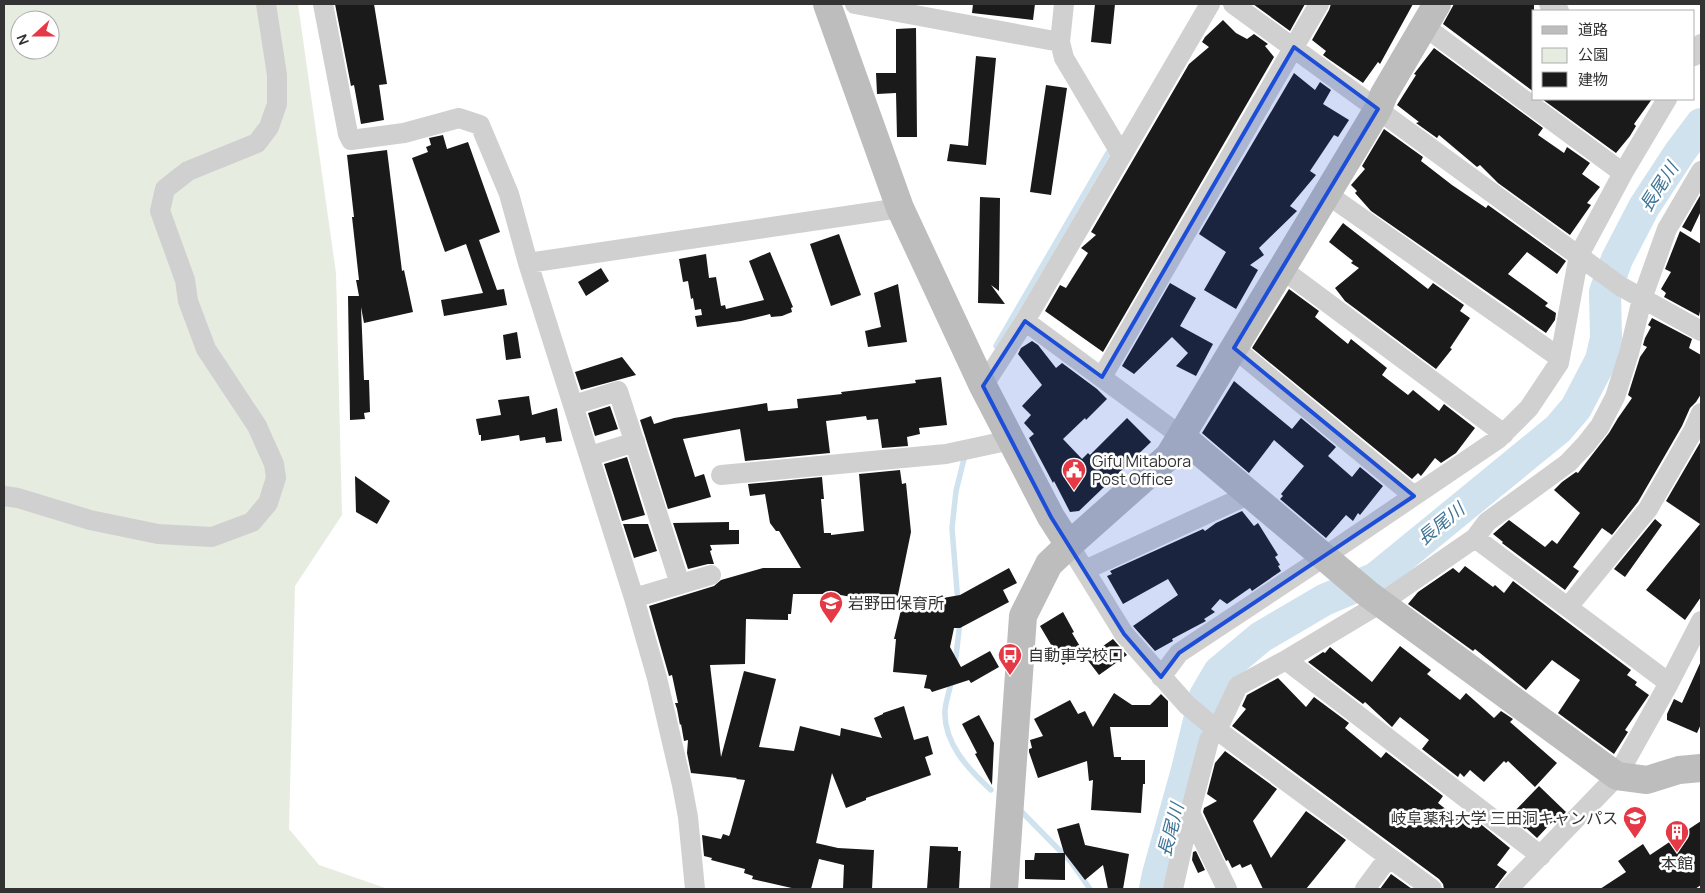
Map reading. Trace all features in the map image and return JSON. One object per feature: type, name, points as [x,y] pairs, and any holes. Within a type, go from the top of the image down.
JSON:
[{"type":"street","points":[[4,496],[18,498],[90,520],[158,534],[212,537],[252,522],[268,503],[276,478],[274,464],[257,426],[206,349],[188,301],[185,280],[160,211],[165,189],[188,171],[257,143],[269,127],[277,104],[276,75],[266,4]]},
{"type":"street","points":[[323,4],[348,134],[351,140],[404,133],[459,118],[480,125],[509,194],[528,262],[590,456],[657,678],[688,817],[695,889]]},
{"type":"street","points":[[827,4],[900,208],[983,386],[1051,516],[1124,634],[1186,705],[1388,858],[1432,889]]},
{"type":"street","points":[[855,4],[1060,42]]},
{"type":"street","points":[[1064,4],[1060,42],[1064,58],[1122,154]]},
{"type":"street","points":[[983,386],[1026,321],[1210,4]]},
{"type":"street","points":[[1233,4],[1620,286],[1701,331]]},
{"type":"street","points":[[1102,377],[1319,4]]},
{"type":"street","points":[[1004,889],[1023,616],[1049,564],[1169,456],[1378,109],[1384,94],[1431,15],[1532,98]]},
{"type":"street","points":[[1534,100],[1623,173]]},
{"type":"street","points":[[1161,677],[1179,653],[1504,434],[1529,408],[1559,363],[1579,255],[1623,173],[1666,100]]},
{"type":"street","points":[[1173,889],[1212,726],[1238,686],[1286,660],[1375,599],[1474,538],[1487,522],[1568,463],[1600,426],[1615,397],[1629,353],[1642,298],[1668,229],[1701,171]]},
{"type":"street","points":[[1327,194],[1560,358]]},
{"type":"street","points":[[528,262],[900,208]]},
{"type":"street","points":[[1282,269],[1504,434]]},
{"type":"street","points":[[1026,321],[1181,436],[1375,599],[1617,776],[1647,780],[1679,770],[1701,768]]},
{"type":"street","points":[[1234,348],[1414,496]]},
{"type":"street","points":[[574,405],[618,391],[680,584]]},
{"type":"street","points":[[1568,607],[1648,509],[1693,431],[1701,413]]},
{"type":"street","points":[[721,474],[946,454],[1011,440]]},
{"type":"street","points":[[590,456],[635,442]]},
{"type":"street","points":[[1085,570],[1250,494]]},
{"type":"street","points":[[1474,538],[1670,683]]},
{"type":"street","points":[[634,598],[711,575]]},
{"type":"street","points":[[1508,889],[1617,776],[1670,683],[1701,621]]},
{"type":"street","points":[[1286,660],[1541,856]]},
{"type":"street","points":[[1190,813],[1227,889]]},
{"type":"street","points":[[1365,889],[1388,858]]},
{"type":"highlighted area","points":[[1294,47],[1378,109],[1234,348],[1414,496],[1179,653],[1161,677],[1124,634],[1051,517],[983,386],[1025,321],[1102,377]]},
{"type":"green space","points":[[4,4],[298,4],[336,273],[342,515],[295,586],[289,829],[319,865],[388,889],[4,889]]},
{"type":"building","points":[[335,4],[374,4],[387,84],[379,85],[384,120],[361,124],[354,85],[351,86]]},
{"type":"building","points":[[973,4],[1035,4],[1033,20],[972,13]]},
{"type":"building","points":[[1095,4],[1115,4],[1111,44],[1091,42]]},
{"type":"building","points":[[1253,4],[1305,4],[1290,31]]},
{"type":"building","points":[[1331,4],[1413,4],[1380,64],[1378,62],[1363,83],[1323,55],[1326,51],[1312,40]]},
{"type":"building","points":[[1454,4],[1534,4],[1534,10],[1532,10],[1532,91],[1443,24]]},
{"type":"building","points":[[1223,20],[1236,33],[1247,39],[1254,34],[1268,44],[1265,46],[1274,57],[1103,352],[1045,311],[1060,285],[1066,288],[1088,253],[1081,248],[1096,235],[1091,232],[1189,64],[1209,47],[1202,42],[1205,37]]},
{"type":"building","points":[[916,28],[917,137],[897,137],[896,93],[877,94],[876,73],[896,73],[896,29]]},
{"type":"building","points":[[1434,48],[1543,128],[1538,135],[1564,153],[1567,147],[1590,163],[1582,174],[1600,187],[1587,203],[1591,205],[1570,235],[1498,183],[1480,165],[1477,167],[1439,135],[1437,138],[1416,123],[1419,122],[1397,105],[1416,75],[1414,74]]},
{"type":"building","points":[[976,56],[996,58],[986,165],[947,161],[950,144],[968,146]]},
{"type":"building","points":[[1294,73],[1315,90],[1320,82],[1331,90],[1323,104],[1349,120],[1338,137],[1334,135],[1310,171],[1316,175],[1290,206],[1297,211],[1259,248],[1264,255],[1250,265],[1258,270],[1236,309],[1204,290],[1226,252],[1199,234]]},
{"type":"building","points":[[1046,85],[1067,88],[1051,195],[1030,192]]},
{"type":"building","points":[[1543,100],[1651,100],[1634,124],[1636,126],[1630,136],[1616,153]]},
{"type":"building","points":[[1384,129],[1423,157],[1421,161],[1452,185],[1486,208],[1488,205],[1566,261],[1557,274],[1527,252],[1508,274],[1548,303],[1545,306],[1556,313],[1555,320],[1546,333],[1371,211],[1355,193],[1357,191],[1351,185],[1365,169],[1362,166]]},
{"type":"building","points":[[443,135],[447,149],[468,142],[500,232],[479,240],[497,290],[504,289],[507,305],[444,316],[441,300],[483,293],[466,244],[445,252],[412,158],[428,152],[426,147],[431,145],[429,138]]},
{"type":"building","points":[[387,150],[402,271],[404,270],[413,312],[364,323],[361,307],[364,380],[369,380],[370,412],[364,413],[365,419],[350,420],[348,296],[359,296],[356,280],[359,280],[347,155]]},
{"type":"building","points":[[1701,194],[1701,211],[1691,232],[1682,227]]},
{"type":"building","points":[[980,197],[1000,198],[999,291],[991,285],[1005,304],[978,303]]},
{"type":"building","points":[[1343,223],[1428,289],[1433,283],[1464,305],[1460,311],[1470,318],[1450,348],[1452,349],[1436,369],[1345,301],[1335,288],[1359,268],[1329,242]]},
{"type":"building","points":[[1680,231],[1701,244],[1701,307],[1699,316],[1664,297],[1666,293],[1661,289],[1671,272],[1665,269]]},
{"type":"building","points":[[839,234],[861,295],[831,306],[810,244]]},
{"type":"building","points":[[770,252],[793,307],[791,308],[792,312],[782,316],[771,317],[770,314],[741,321],[697,327],[695,316],[702,315],[701,309],[695,310],[688,281],[683,282],[679,259],[706,254],[709,278],[716,277],[721,306],[725,305],[726,309],[764,300],[749,261]]},
{"type":"building","points":[[601,268],[609,281],[586,296],[578,282]]},
{"type":"building","points":[[1170,283],[1196,298],[1180,326],[1213,344],[1196,376],[1176,366],[1188,353],[1172,337],[1134,374],[1122,366]]},
{"type":"building","points":[[898,284],[907,342],[868,347],[865,331],[881,327],[874,293]]},
{"type":"building","points":[[1289,289],[1319,311],[1315,317],[1348,344],[1351,339],[1387,368],[1382,375],[1408,395],[1413,390],[1439,411],[1444,404],[1475,428],[1456,453],[1441,463],[1435,458],[1421,476],[1418,473],[1412,479],[1252,348]]},
{"type":"building","points":[[1652,318],[1692,339],[1689,348],[1701,355],[1701,394],[1690,408],[1682,426],[1638,502],[1612,535],[1602,528],[1573,567],[1579,571],[1565,590],[1502,543],[1493,534],[1509,520],[1545,547],[1552,540],[1557,544],[1580,513],[1554,490],[1576,472],[1578,473],[1609,433],[1632,398],[1628,395],[1640,357],[1647,347],[1643,345],[1651,327],[1648,325]]},
{"type":"building","points":[[517,332],[521,358],[506,360],[503,335]]},
{"type":"building","points":[[1032,341],[1038,345],[1056,368],[1062,363],[1097,389],[1107,399],[1063,439],[1082,459],[1088,453],[1090,455],[1127,418],[1151,442],[1079,511],[1070,512],[1029,438],[1034,434],[1024,423],[1031,415],[1022,406],[1042,385],[1018,354],[1021,348]]},
{"type":"building","points":[[622,357],[636,375],[581,390],[575,372]]},
{"type":"building","points":[[941,377],[947,425],[919,428],[920,434],[907,437],[908,446],[882,448],[878,419],[867,420],[866,416],[826,421],[830,453],[745,461],[740,429],[683,439],[695,477],[704,474],[711,497],[668,509],[640,420],[651,416],[654,424],[674,418],[767,403],[768,411],[798,408],[797,399],[916,383],[915,380]]},
{"type":"building","points":[[1234,381],[1292,429],[1301,418],[1336,447],[1328,456],[1352,477],[1360,467],[1383,486],[1360,515],[1358,513],[1353,521],[1346,515],[1326,538],[1280,499],[1283,496],[1281,494],[1304,466],[1274,440],[1249,473],[1202,433]]},
{"type":"building","points":[[529,396],[532,415],[557,408],[562,441],[546,443],[545,437],[520,441],[519,435],[481,441],[476,419],[501,415],[498,400]]},
{"type":"building","points":[[610,406],[618,429],[595,436],[588,413]]},
{"type":"building","points":[[1701,441],[1701,597],[1685,620],[1646,590],[1700,524],[1666,501]]},
{"type":"building","points":[[627,457],[645,515],[622,521],[604,464]]},
{"type":"building","points":[[900,470],[902,484],[906,483],[911,532],[898,595],[926,601],[960,595],[1009,568],[1017,583],[1003,590],[1009,602],[960,628],[954,628],[950,647],[961,667],[990,651],[999,667],[971,683],[969,680],[932,692],[930,689],[924,688],[927,675],[893,672],[896,639],[894,639],[901,610],[857,601],[857,598],[835,594],[793,594],[791,614],[788,614],[788,620],[746,619],[745,664],[710,665],[721,757],[744,671],[776,679],[759,747],[794,751],[800,726],[840,736],[841,728],[882,738],[874,718],[904,706],[914,740],[928,736],[933,754],[925,757],[931,775],[866,798],[866,800],[846,808],[832,773],[816,843],[838,848],[874,850],[872,889],[843,889],[844,865],[819,859],[811,889],[796,889],[752,879],[753,876],[744,873],[745,869],[711,860],[712,858],[704,856],[702,835],[721,839],[723,834],[729,836],[745,780],[691,773],[687,753],[688,740],[684,741],[680,725],[675,703],[678,703],[672,675],[669,676],[649,606],[714,586],[721,580],[763,568],[801,568],[779,531],[776,531],[770,523],[765,494],[750,496],[748,484],[822,477],[824,499],[821,499],[824,533],[831,533],[831,535],[864,531],[859,474]]},
{"type":"building","points":[[355,476],[390,501],[377,524],[356,512]]},
{"type":"building","points":[[1242,511],[1254,526],[1258,523],[1278,555],[1275,557],[1281,571],[1252,591],[1250,588],[1227,604],[1220,599],[1211,609],[1215,612],[1204,619],[1206,621],[1172,639],[1173,641],[1155,651],[1133,626],[1178,595],[1168,579],[1123,604],[1107,576],[1112,574],[1110,571],[1203,529],[1205,531],[1216,523]]},
{"type":"building","points":[[1655,519],[1662,525],[1625,577],[1614,569]]},
{"type":"building","points":[[729,522],[729,530],[739,530],[739,544],[710,545],[714,564],[688,569],[673,523]]},
{"type":"building","points":[[623,524],[648,524],[657,551],[634,558]]},
{"type":"building","points":[[1465,566],[1504,593],[1513,581],[1631,670],[1627,675],[1637,682],[1635,685],[1649,695],[1625,730],[1628,732],[1614,754],[1558,713],[1580,680],[1552,660],[1526,690],[1475,649],[1473,651],[1408,604],[1418,592],[1453,568],[1459,573]]},
{"type":"building","points":[[1063,612],[1074,632],[1072,633],[1084,653],[1063,665],[1040,626]]},
{"type":"building","points":[[1113,639],[1127,655],[1099,675],[1086,658]]},
{"type":"building","points":[[1400,646],[1431,670],[1427,674],[1460,700],[1466,693],[1494,718],[1501,711],[1513,719],[1510,722],[1557,763],[1535,787],[1508,761],[1506,763],[1504,761],[1484,782],[1470,770],[1464,777],[1460,773],[1458,777],[1422,749],[1429,740],[1400,717],[1392,727],[1365,702],[1363,704],[1308,662],[1323,652],[1325,653],[1330,647],[1372,682]]},
{"type":"building","points":[[1701,661],[1701,724],[1697,733],[1667,720],[1667,714],[1674,699],[1682,703]]},
{"type":"building","points":[[1278,678],[1306,707],[1314,697],[1349,723],[1345,728],[1381,758],[1386,752],[1443,796],[1438,803],[1471,829],[1477,821],[1510,848],[1497,865],[1507,872],[1494,889],[1444,889],[1439,879],[1232,726],[1246,709],[1242,706],[1247,695]]},
{"type":"building","points":[[1114,693],[1132,705],[1150,705],[1161,694],[1168,701],[1168,727],[1110,727],[1114,757],[1121,757],[1121,760],[1145,760],[1145,784],[1143,784],[1141,813],[1091,810],[1093,780],[1089,781],[1087,761],[1038,778],[1029,752],[1029,749],[1032,748],[1030,740],[1043,736],[1034,719],[1070,700],[1078,714],[1085,711],[1093,727]]},
{"type":"building","points":[[979,715],[994,743],[992,785],[975,754],[977,753],[962,724]]},
{"type":"building","points":[[1225,751],[1277,789],[1253,821],[1271,858],[1306,811],[1346,840],[1306,889],[1263,889],[1251,864],[1242,868],[1240,864],[1232,868],[1228,860],[1226,861],[1203,812],[1204,808],[1217,801],[1207,794],[1215,763]]},
{"type":"building","points":[[1539,786],[1566,812],[1555,823],[1553,821],[1537,838],[1509,817]]},
{"type":"building","name":"本館","points":[[1701,821],[1701,885],[1695,889],[1600,889],[1626,872],[1618,861],[1643,844],[1650,855]]},
{"type":"building","points":[[1079,823],[1085,845],[1129,854],[1123,889],[1108,889],[1103,865],[1085,880],[1065,854],[1065,880],[1025,879],[1025,860],[1034,860],[1035,853],[1064,853],[1057,829]]},
{"type":"building","points":[[930,846],[958,847],[958,851],[961,851],[959,889],[927,889]]},
{"type":"building","points":[[1196,851],[1205,870],[1198,873],[1192,860],[1193,852]]},
{"type":"building","points":[[1391,874],[1412,889],[1380,889]]},
{"type":"waterway","name":"長尾川","points":[[1155,889],[1205,696],[1219,672],[1261,637],[1324,600],[1376,578],[1558,429],[1576,408],[1601,360],[1606,338],[1605,292],[1617,259],[1644,207],[1701,124]]},
{"type":"waterway","points":[[996,346],[1108,153]]},
{"type":"waterway","points":[[958,603],[952,528],[956,491],[964,459]]},
{"type":"waterway","points":[[955,665],[960,622]]},
{"type":"waterway","points":[[952,679],[945,710],[948,734],[966,765],[991,790]]},
{"type":"waterway","points":[[1018,808],[1071,862],[1090,889]]},
{"type":"place","name":"Gifu Mitabora Post Office","points":[[1074,491]]},
{"type":"place","name":"岩野田保育所","points":[[831,624]]},
{"type":"place","name":"自動車学校口","points":[[1010,676]]},
{"type":"place","name":"岐阜薬科大学 三田洞キャンパス","points":[[1635,839]]},
{"type":"place","name":"本館","points":[[1677,853]]}]
